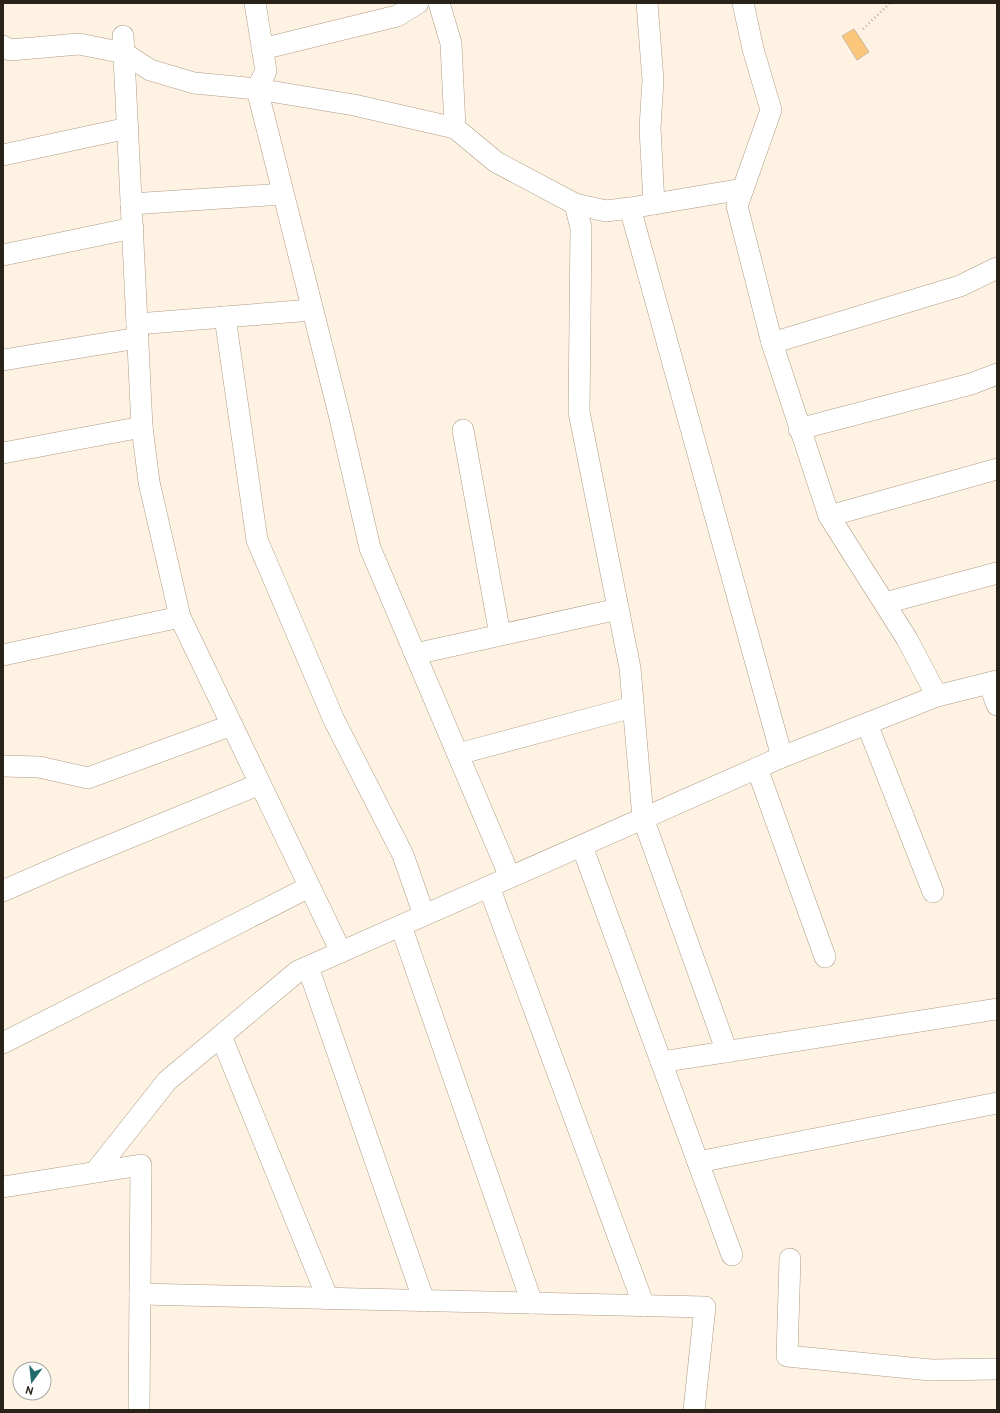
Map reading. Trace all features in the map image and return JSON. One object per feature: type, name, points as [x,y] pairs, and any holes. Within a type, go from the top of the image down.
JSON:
[{"type":"street","points":[[256,3],[266,71],[256,89],[339,414],[370,548],[510,877]]},
{"type":"street","points":[[262,49],[398,16],[418,3]]},
{"type":"street","points":[[439,3],[452,43],[455,128]]},
{"type":"street","points":[[647,3],[653,80],[650,128],[654,204]]},
{"type":"street","points":[[743,3],[753,49],[771,110],[737,206],[772,343],[799,429],[829,516],[907,639],[936,696]]},
{"type":"street","points":[[3,46],[10,50],[79,44],[123,44],[150,70],[194,83],[256,89],[354,104],[455,128],[496,162],[575,204],[606,211],[743,189]]},
{"type":"street","points":[[123,44],[142,427],[149,482],[180,617],[341,952]]},
{"type":"street","points":[[3,155],[128,128]]},
{"type":"street","points":[[131,204],[283,194]]},
{"type":"street","points":[[575,204],[582,228],[579,412],[630,668],[643,818],[727,1052]]},
{"type":"street","points":[[630,208],[782,757]]},
{"type":"street","points":[[3,255],[133,228]]},
{"type":"street","points":[[772,343],[960,286],[997,268]]},
{"type":"street","points":[[3,360],[137,331],[225,317],[312,310]]},
{"type":"street","points":[[225,317],[257,540],[334,720],[403,855],[424,915]]},
{"type":"street","points":[[799,429],[971,384],[997,374]]},
{"type":"street","points":[[3,453],[142,427]]},
{"type":"street","points":[[464,430],[500,635]]},
{"type":"street","points":[[829,516],[997,469]]},
{"type":"street","points":[[885,603],[997,573]]},
{"type":"street","points":[[415,654],[618,609]]},
{"type":"street","points":[[3,655],[180,617]]},
{"type":"street","points":[[94,1172],[167,1080],[298,971],[782,757],[936,696],[993,682],[997,705]]},
{"type":"street","points":[[458,754],[633,707]]},
{"type":"street","points":[[867,724],[933,892]]},
{"type":"street","points":[[3,766],[39,767],[88,778],[232,725]]},
{"type":"street","points":[[757,768],[825,957]]},
{"type":"street","points":[[3,891],[67,863],[260,784]]},
{"type":"street","points":[[582,846],[732,1255]]},
{"type":"street","points":[[3,1043],[309,887]]},
{"type":"street","points":[[489,887],[644,1306]]},
{"type":"street","points":[[401,926],[532,1303]]},
{"type":"street","points":[[308,967],[424,1301]]},
{"type":"street","points":[[661,1062],[997,1009]]},
{"type":"street","points":[[221,1036],[328,1299]]},
{"type":"street","points":[[698,1162],[997,1103]]},
{"type":"street","points":[[3,1187],[141,1165],[139,1410]]},
{"type":"street","points":[[790,1259],[787,1356],[931,1370],[997,1369]]},
{"type":"street","points":[[140,1294],[705,1307],[694,1410]]},
{"type":"path","points":[[864,29],[890,3]]},
{"type":"building","points":[[854,29],[869,52],[857,60],[842,36]]}]
